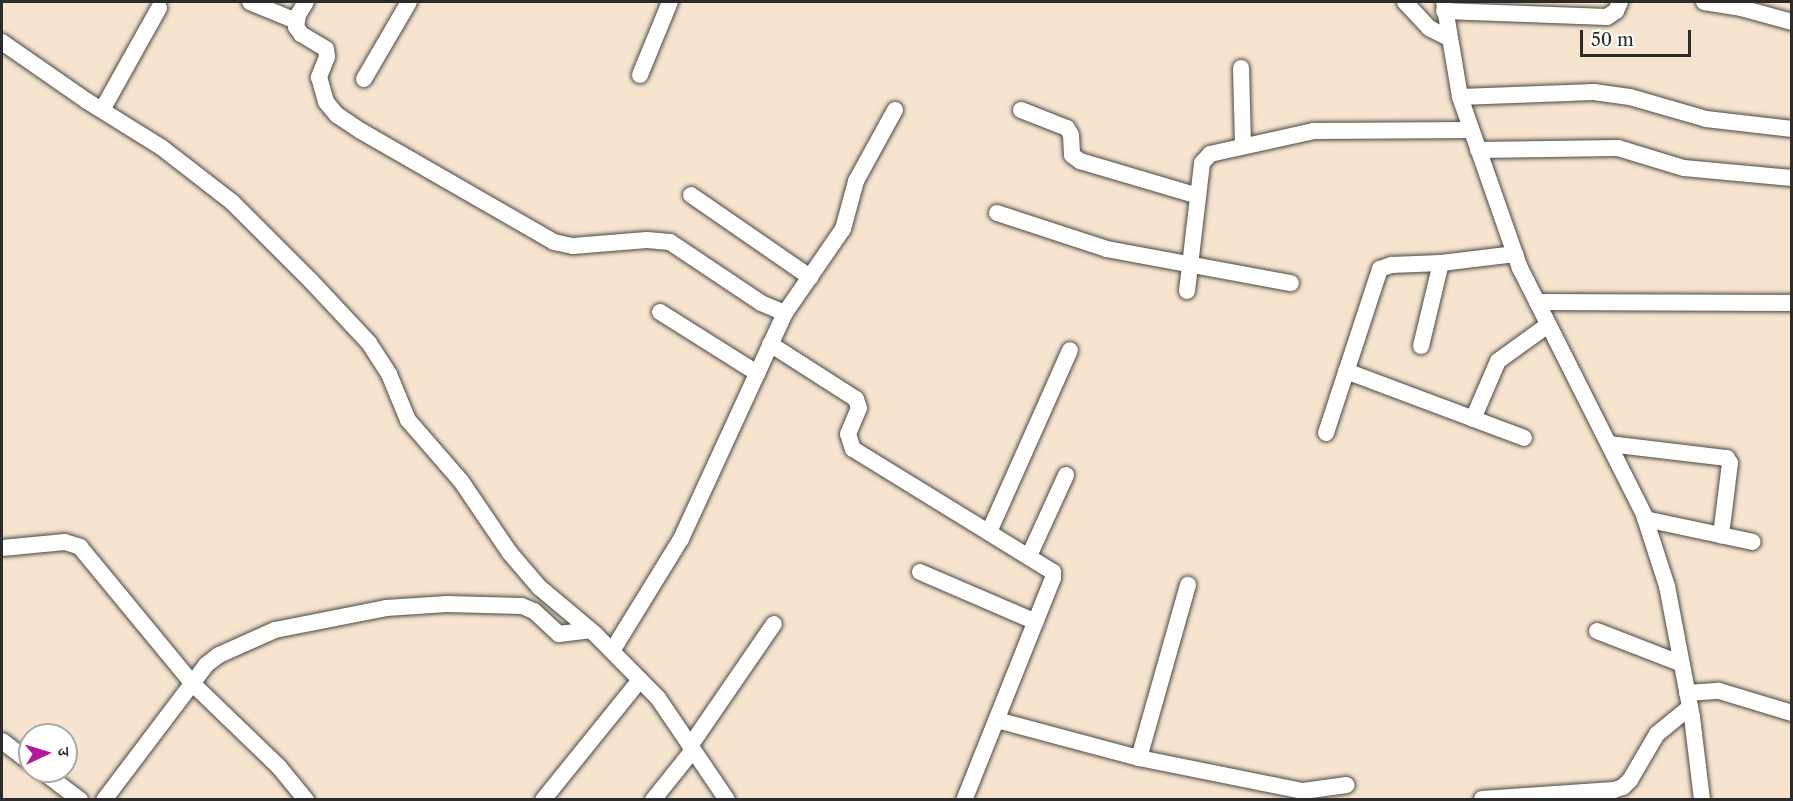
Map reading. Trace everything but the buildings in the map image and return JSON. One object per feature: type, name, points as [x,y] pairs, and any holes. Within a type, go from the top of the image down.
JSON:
[{"type":"street","points":[[250,2],[296,21]]},
{"type":"street","points":[[306,2],[296,21],[298,31],[322,45],[327,53],[319,77],[326,102],[337,115],[361,131],[554,242],[573,246],[647,240],[670,243],[760,303],[785,313]]},
{"type":"street","points":[[364,79],[409,2]]},
{"type":"street","points":[[640,75],[670,2]]},
{"type":"street","points":[[1405,2],[1429,28],[1449,38]]},
{"type":"street","points":[[1620,2],[1616,11],[1607,17],[1444,6],[1460,97],[1515,254],[1645,519],[1667,586],[1689,700],[1702,800]]},
{"type":"street","points":[[1704,2],[1766,8],[1791,22]]},
{"type":"street","points":[[102,110],[159,8]]},
{"type":"street","points":[[2,42],[161,147],[232,202],[318,288],[369,343],[389,374],[408,420],[460,481],[510,553],[539,587],[590,630],[658,698],[727,800]]},
{"type":"street","points":[[1241,68],[1244,146]]},
{"type":"street","points":[[1460,97],[1594,92],[1630,98],[1697,118],[1791,129]]},
{"type":"street","points":[[612,651],[681,539],[785,313],[843,229],[856,181],[895,110]]},
{"type":"street","points":[[1021,110],[1067,128],[1071,135],[1072,155],[1076,159],[1198,196]]},
{"type":"street","points":[[1187,291],[1202,163],[1205,156],[1327,130],[1471,130]]},
{"type":"street","points":[[1478,150],[1618,148],[1684,168],[1791,178]]},
{"type":"street","points":[[691,195],[810,277]]},
{"type":"street","points":[[997,213],[1107,249],[1291,283]]},
{"type":"street","points":[[1326,433],[1380,269],[1391,265],[1441,263],[1515,254]]},
{"type":"street","points":[[1421,346],[1441,263]]},
{"type":"street","points":[[1537,302],[1791,303]]},
{"type":"street","points":[[660,312],[757,373]]},
{"type":"street","points":[[1473,419],[1498,361],[1548,325]]},
{"type":"street","points":[[770,344],[856,399],[859,408],[848,434],[853,449],[1050,569],[1053,575],[964,800]]},
{"type":"street","points":[[988,531],[1070,350]]},
{"type":"street","points":[[1346,371],[1524,438]]},
{"type":"street","points":[[1609,444],[1727,458],[1730,463],[1721,536]]},
{"type":"street","points":[[1029,556],[1066,475]]},
{"type":"street","points":[[1645,519],[1753,542]]},
{"type":"street","points":[[2,548],[65,542],[80,547],[192,683],[279,767],[306,800]]},
{"type":"street","points":[[920,572],[1036,622]]},
{"type":"street","points":[[1140,758],[1188,585]]},
{"type":"street","points":[[104,800],[212,660],[275,630],[396,607],[447,604],[522,606],[534,611],[559,634],[590,630]]},
{"type":"street","points":[[653,800],[692,748],[774,624]]},
{"type":"street","points":[[1597,631],[1682,664]]},
{"type":"street","points":[[543,800],[640,680]]},
{"type":"street","points":[[1482,799],[1614,790],[1623,787],[1630,780],[1657,734],[1689,700],[1719,691],[1791,713]]},
{"type":"street","points":[[996,720],[1140,758],[1303,791],[1347,785]]},
{"type":"street","points":[[2,741],[18,753]]},
{"type":"street","points":[[58,783],[80,800]]}]
